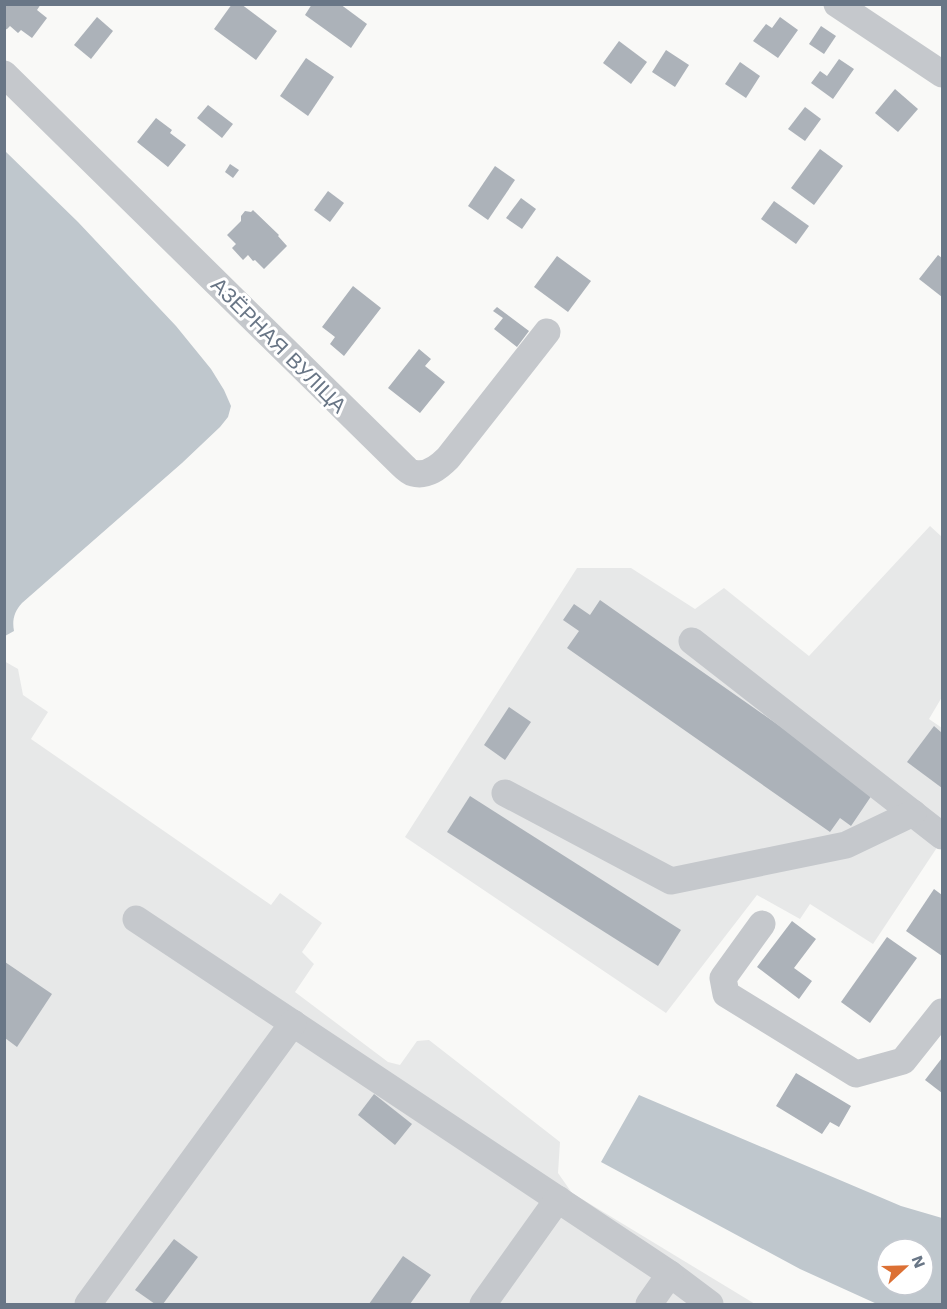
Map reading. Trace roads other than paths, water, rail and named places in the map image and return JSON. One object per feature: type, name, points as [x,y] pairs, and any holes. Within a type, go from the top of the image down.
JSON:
[{"type":"street","points":[[837,4],[942,74]]},
{"type":"street","name":"АЗЁРНАЯ ВУЛІЦА","points":[[4,74],[392,456],[413,473],[426,473],[437,468],[448,458],[546,332]]},
{"type":"street","points":[[692,641],[942,836]]},
{"type":"street","points":[[505,793],[670,881],[846,845],[913,813]]},
{"type":"street","points":[[136,919],[670,1274],[710,1305]]},
{"type":"street","points":[[762,924],[723,978],[726,994],[856,1074],[903,1061],[942,1012]]},
{"type":"street","points":[[88,1305],[293,1023]]},
{"type":"street","points":[[483,1305],[558,1199]]},
{"type":"street","points":[[649,1305],[670,1274]]}]
